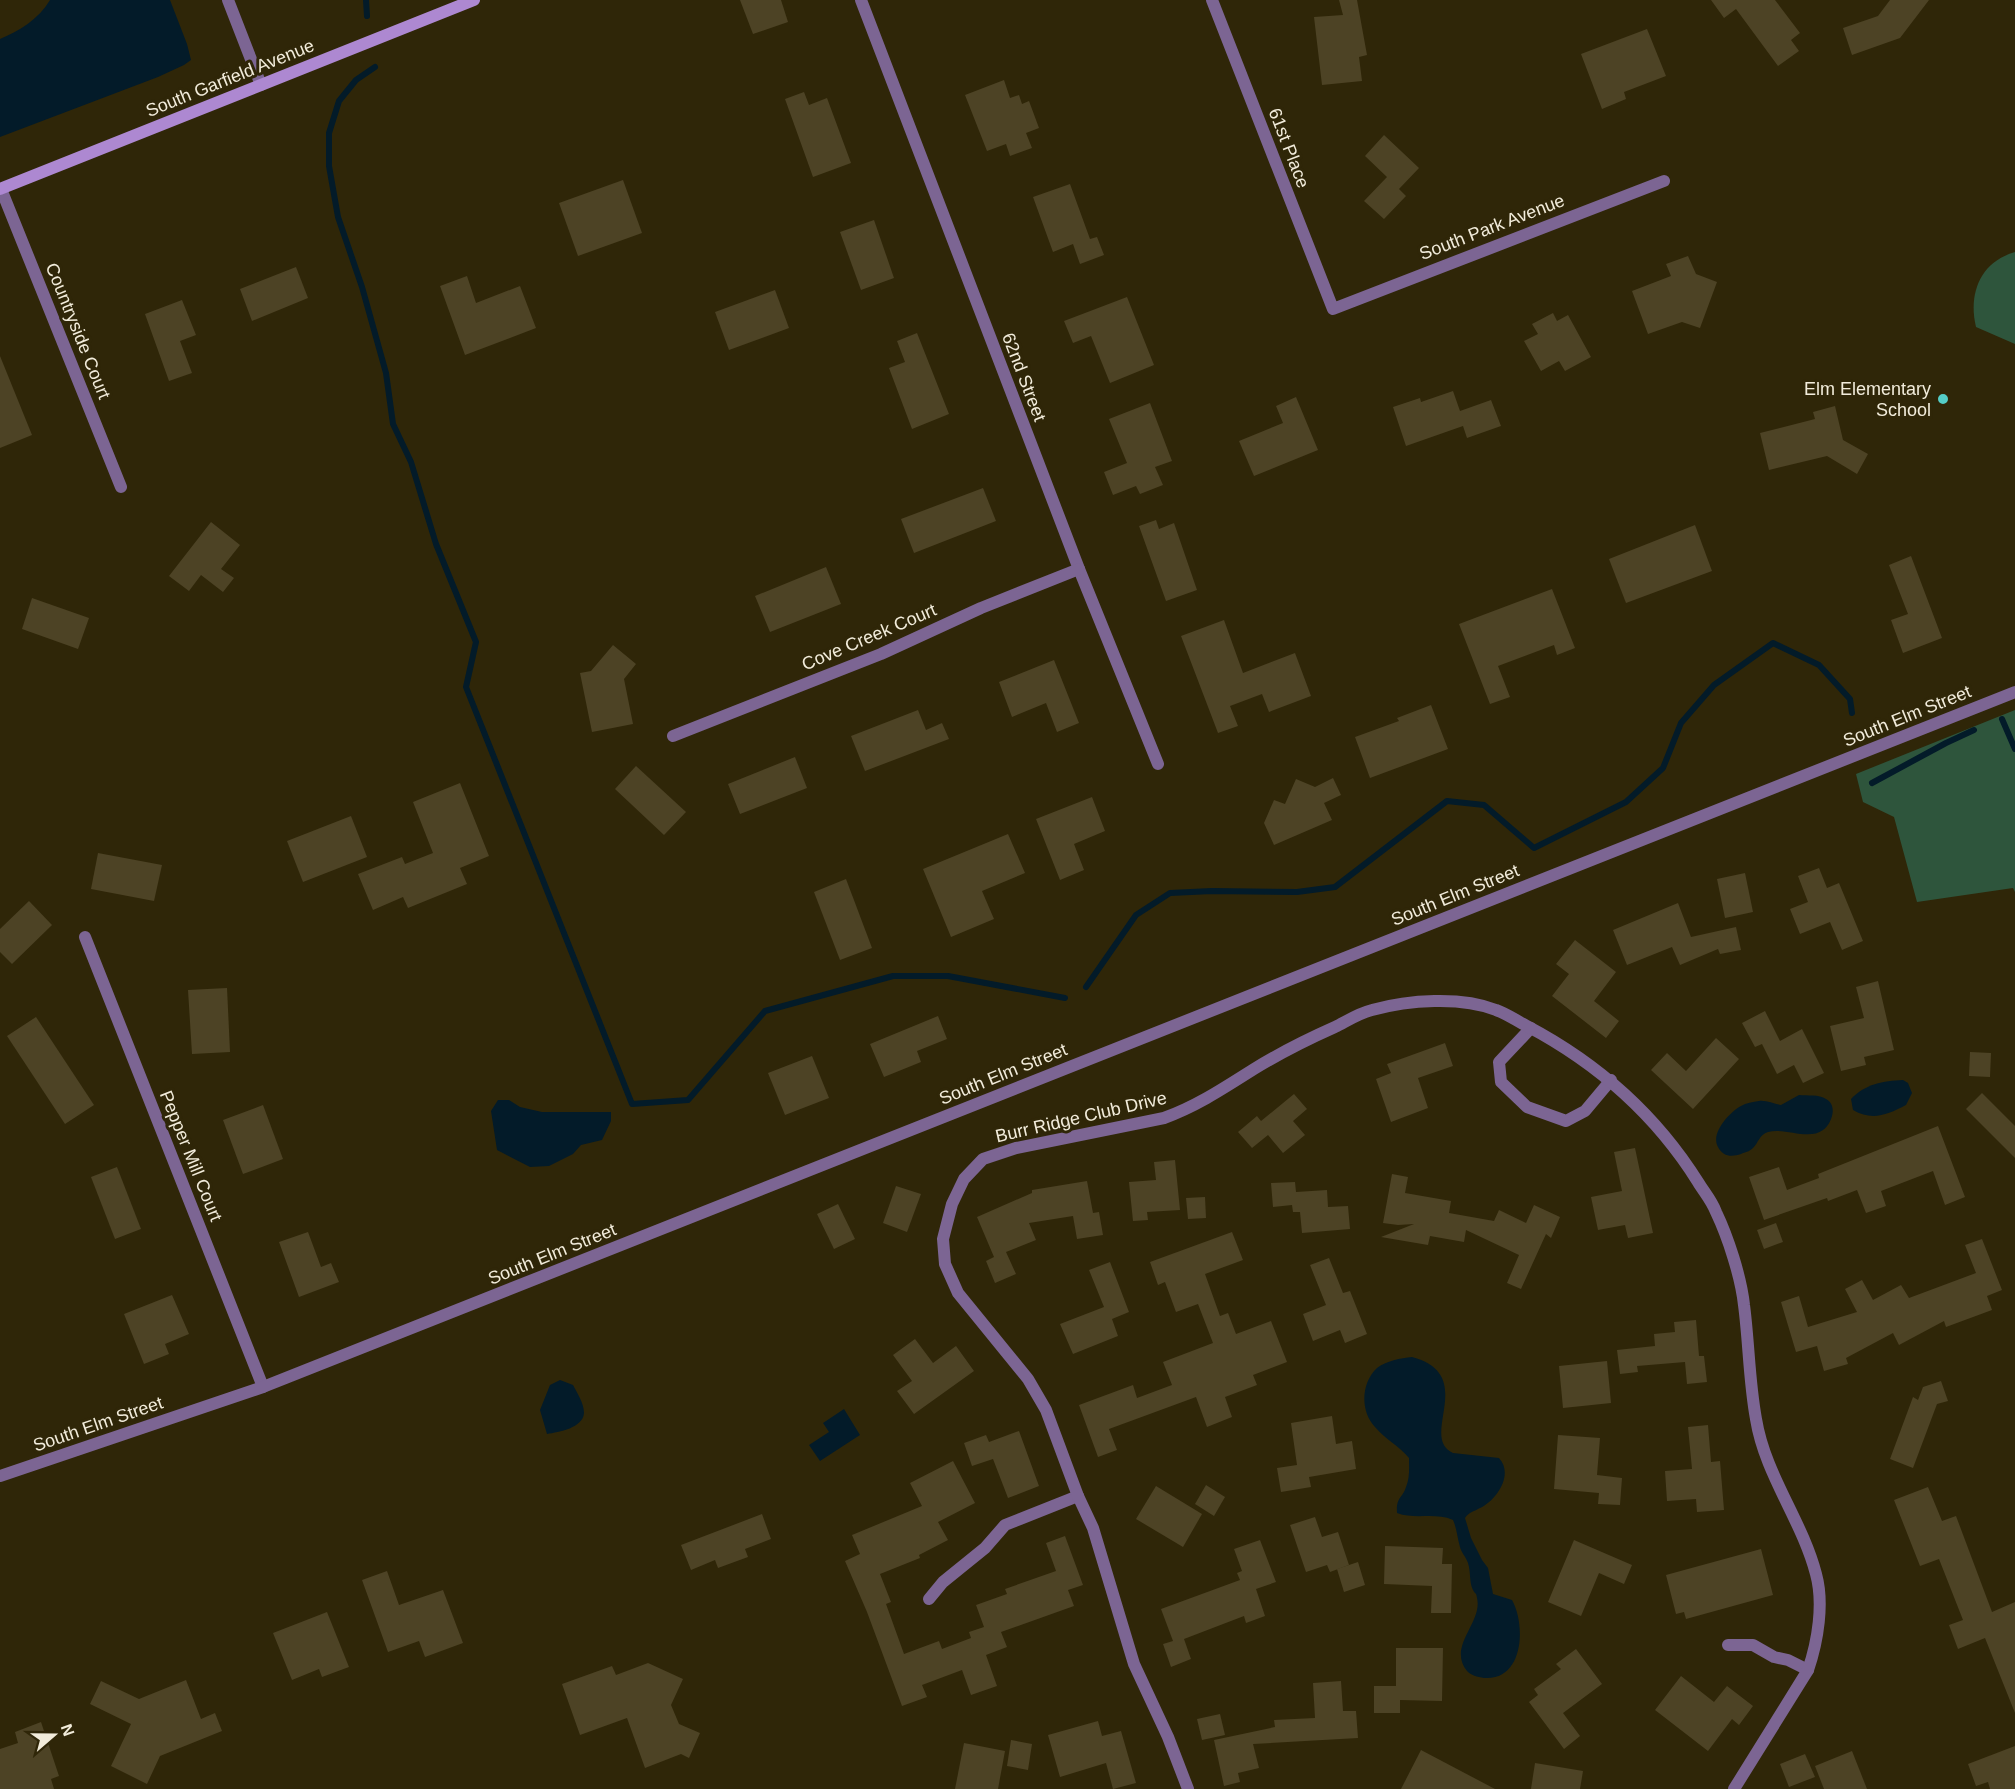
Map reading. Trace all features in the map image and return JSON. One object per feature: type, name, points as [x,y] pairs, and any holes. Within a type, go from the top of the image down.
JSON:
[{"type":"street","points":[[228,0],[261,85]]},
{"type":"street","name":"South Garfield Avenue","points":[[1,189],[474,0]]},
{"type":"street","name":"62nd Street","points":[[861,0],[1079,569],[1158,765]]},
{"type":"street","name":"61st Place","points":[[1212,0],[1334,309]]},
{"type":"street","name":"South Park Avenue","points":[[1334,309],[1664,181]]},
{"type":"street","name":"Countryside Court","points":[[1,189],[121,487]]},
{"type":"street","name":"Cove Creek Court","points":[[673,736],[881,654],[981,608],[1079,569]]},
{"type":"street","name":"South Elm Street","points":[[0,1476],[263,1387],[2015,692]]},
{"type":"street","name":"Pepper Mill Court","points":[[86,937],[263,1387]]},
{"type":"street","name":"Burr Ridge Club Drive","points":[[1188,1789],[1134,1664],[1093,1528],[1078,1496],[1046,1410],[1028,1378],[958,1293],[945,1264],[943,1239],[952,1204],[964,1179],[983,1159],[1016,1148],[1153,1121],[1183,1111],[1220,1092],[1283,1053],[1370,1010],[1443,1000],[1496,1010],[1570,1051],[1611,1080],[1664,1133],[1716,1211],[1738,1275],[1744,1302],[1752,1398],[1759,1440],[1773,1478],[1802,1537],[1817,1575],[1819,1600],[1814,1652],[1808,1670],[1734,1789]]},
{"type":"street","points":[[1531,1028],[1500,1062],[1501,1082],[1527,1107],[1566,1121],[1585,1111],[1611,1080]]},
{"type":"street","points":[[929,1599],[943,1582],[985,1548],[1005,1525],[1078,1496]]},
{"type":"street","points":[[1728,1645],[1753,1645],[1774,1657],[1788,1660],[1808,1670]]},
{"type":"green space","points":[[2015,252],[2015,344],[1976,327],[1974,303],[1979,281],[1985,271],[1993,263]]},
{"type":"green space","points":[[2015,710],[2015,892],[2013,888],[1917,902],[1894,817],[1863,802],[1856,774]]},
{"type":"water","points":[[50,0],[170,0],[191,60],[158,77],[0,137],[0,39],[28,24]]},
{"type":"water","points":[[1903,1080],[1908,1083],[1912,1093],[1906,1105],[1892,1112],[1873,1116],[1853,1110],[1851,1099],[1862,1090],[1881,1082]]},
{"type":"water","points":[[1799,1095],[1820,1096],[1830,1102],[1832,1114],[1823,1130],[1810,1134],[1768,1132],[1747,1152],[1731,1156],[1720,1150],[1716,1141],[1719,1129],[1737,1109],[1745,1104],[1759,1101],[1781,1105]]},
{"type":"water","points":[[498,1100],[509,1100],[520,1107],[542,1112],[611,1112],[611,1121],[602,1140],[581,1145],[573,1154],[549,1166],[530,1167],[497,1150],[491,1111]]},
{"type":"water","points":[[1412,1357],[1432,1366],[1442,1377],[1445,1406],[1441,1434],[1444,1445],[1453,1453],[1499,1458],[1505,1471],[1502,1486],[1492,1499],[1465,1518],[1471,1538],[1488,1568],[1493,1594],[1512,1600],[1519,1623],[1520,1636],[1514,1661],[1507,1671],[1497,1677],[1474,1676],[1467,1671],[1462,1662],[1463,1644],[1475,1616],[1477,1598],[1453,1520],[1397,1513],[1398,1501],[1408,1480],[1409,1458],[1379,1431],[1367,1413],[1365,1389],[1372,1374],[1385,1363]]},
{"type":"water","points":[[560,1380],[573,1385],[582,1402],[583,1418],[575,1426],[547,1434],[540,1410],[550,1385]]},
{"type":"water","points":[[844,1409],[860,1435],[820,1461],[809,1445],[829,1432],[823,1423]]},
{"type":"building","points":[[740,0],[781,0],[788,22],[753,34]]},
{"type":"building","points":[[1339,0],[1357,0],[1367,55],[1359,57],[1362,81],[1322,85],[1314,17],[1343,15]]},
{"type":"building","points":[[1711,0],[1775,0],[1800,33],[1791,40],[1799,51],[1778,66],[1736,9],[1724,18]]},
{"type":"building","points":[[1890,0],[1929,0],[1900,38],[1852,55],[1843,28],[1878,16]]},
{"type":"building","points":[[1647,29],[1666,76],[1624,92],[1626,99],[1602,109],[1581,54]]},
{"type":"building","points":[[1004,80],[1010,98],[1019,95],[1022,104],[1029,101],[1039,128],[1026,133],[1032,148],[1010,156],[1006,144],[987,151],[965,95]]},
{"type":"building","points":[[804,92],[809,105],[827,98],[851,163],[813,177],[785,99]]},
{"type":"building","points":[[1384,135],[1419,168],[1399,189],[1406,196],[1384,219],[1364,201],[1387,177],[1365,156]]},
{"type":"building","points":[[623,180],[642,233],[578,256],[559,203]]},
{"type":"building","points":[[1070,184],[1090,239],[1097,237],[1104,255],[1080,264],[1073,244],[1053,252],[1033,197]]},
{"type":"building","points":[[874,220],[894,278],[861,290],[840,232]]},
{"type":"building","points":[[1688,256],[1696,274],[1717,282],[1700,328],[1682,322],[1648,334],[1632,291],[1671,276],[1666,264]]},
{"type":"building","points":[[296,267],[308,298],[252,321],[240,289]]},
{"type":"building","points":[[467,276],[476,303],[520,286],[536,328],[465,355],[440,286]]},
{"type":"building","points":[[775,290],[789,328],[729,350],[715,312]]},
{"type":"building","points":[[1127,297],[1154,365],[1110,383],[1091,336],[1073,343],[1064,321]]},
{"type":"building","points":[[182,300],[196,335],[180,341],[192,373],[169,381],[145,314]]},
{"type":"building","points":[[1553,313],[1557,321],[1568,315],[1591,357],[1565,371],[1559,361],[1541,371],[1524,341],[1538,334],[1532,324]]},
{"type":"building","points":[[917,333],[949,414],[912,429],[889,368],[905,362],[897,341]]},
{"type":"building","points":[[0,356],[32,435],[0,448]]},
{"type":"building","points":[[1453,391],[1460,411],[1491,400],[1501,426],[1467,438],[1463,426],[1406,446],[1393,407],[1420,398],[1421,402]]},
{"type":"building","points":[[1296,397],[1318,450],[1254,476],[1239,441],[1283,423],[1276,406]]},
{"type":"building","points":[[1150,403],[1172,461],[1155,467],[1163,485],[1140,494],[1136,486],[1113,495],[1104,472],[1127,463],[1109,419]]},
{"type":"building","points":[[1835,406],[1843,440],[1868,454],[1857,474],[1827,456],[1769,470],[1760,433],[1815,419],[1813,412]]},
{"type":"building","points":[[983,488],[996,521],[914,553],[901,519]]},
{"type":"building","points":[[1156,520],[1159,529],[1174,523],[1197,590],[1166,601],[1139,526]]},
{"type":"building","points":[[211,522],[240,545],[221,569],[234,578],[223,592],[201,575],[189,591],[169,576]]},
{"type":"building","points":[[1695,525],[1712,571],[1626,603],[1609,559]]},
{"type":"building","points":[[1911,556],[1942,638],[1903,653],[1891,620],[1908,614],[1889,565]]},
{"type":"building","points":[[826,567],[841,604],[770,632],[755,596]]},
{"type":"building","points":[[1552,589],[1575,648],[1557,655],[1554,645],[1498,666],[1510,697],[1490,704],[1459,624]]},
{"type":"building","points":[[32,598],[89,618],[78,649],[22,629]]},
{"type":"building","points":[[1224,620],[1243,673],[1295,653],[1311,696],[1269,712],[1262,694],[1230,706],[1238,726],[1218,733],[1181,636]]},
{"type":"building","points":[[613,645],[636,664],[624,679],[633,724],[592,732],[580,673],[591,671]]},
{"type":"building","points":[[1054,660],[1079,723],[1057,732],[1046,703],[1012,717],[999,682]]},
{"type":"building","points":[[1431,705],[1448,749],[1370,778],[1355,737],[1399,721],[1397,718]]},
{"type":"building","points":[[918,710],[926,730],[942,723],[949,739],[865,771],[851,736]]},
{"type":"building","points":[[795,757],[807,788],[740,814],[728,784]]},
{"type":"building","points":[[636,766],[686,812],[664,835],[615,789]]},
{"type":"building","points":[[1333,778],[1341,795],[1324,803],[1332,820],[1274,845],[1264,823],[1274,800],[1285,804],[1296,779],[1315,787]]},
{"type":"building","points":[[460,783],[489,856],[460,868],[467,884],[408,908],[403,897],[373,910],[358,874],[402,857],[405,864],[433,853],[413,802]]},
{"type":"building","points":[[1092,797],[1105,831],[1074,844],[1084,870],[1060,880],[1036,819]]},
{"type":"building","points":[[351,816],[367,857],[303,882],[287,841]]},
{"type":"building","points":[[1008,834],[1025,873],[982,891],[994,919],[951,937],[923,869]]},
{"type":"building","points":[[98,853],[162,865],[154,901],[91,889]]},
{"type":"building","points":[[1819,868],[1827,888],[1839,883],[1863,941],[1842,950],[1830,922],[1800,934],[1790,909],[1808,902],[1798,876]]},
{"type":"building","points":[[1745,873],[1753,912],[1725,918],[1717,879]]},
{"type":"building","points":[[846,879],[872,948],[840,960],[814,892]]},
{"type":"building","points":[[29,901],[52,925],[12,964],[0,952],[0,929]]},
{"type":"building","points":[[1678,903],[1691,937],[1736,927],[1741,950],[1720,954],[1718,949],[1680,965],[1672,947],[1627,965],[1613,930]]},
{"type":"building","points":[[1575,940],[1616,972],[1594,1001],[1619,1021],[1606,1038],[1552,996],[1569,974],[1556,964]]},
{"type":"building","points":[[1878,981],[1894,1050],[1864,1057],[1866,1065],[1841,1071],[1830,1026],[1864,1018],[1856,987]]},
{"type":"building","points":[[227,988],[230,1052],[192,1054],[188,990]]},
{"type":"building","points":[[1765,1011],[1780,1041],[1802,1029],[1824,1073],[1803,1083],[1794,1065],[1777,1074],[1762,1044],[1755,1047],[1742,1023]]},
{"type":"building","points":[[938,1016],[947,1039],[917,1051],[921,1062],[884,1077],[870,1044]]},
{"type":"building","points":[[36,1017],[94,1105],[65,1124],[7,1036]]},
{"type":"building","points":[[1716,1038],[1739,1059],[1693,1109],[1651,1070],[1667,1053],[1686,1071]]},
{"type":"building","points":[[1445,1043],[1453,1066],[1418,1078],[1428,1108],[1391,1122],[1376,1079],[1391,1073],[1387,1064]]},
{"type":"building","points":[[1970,1052],[1991,1053],[1990,1077],[1969,1076]]},
{"type":"building","points":[[812,1056],[829,1098],[785,1115],[768,1073]]},
{"type":"building","points":[[1982,1093],[2015,1126],[2015,1158],[1966,1109]]},
{"type":"building","points":[[1294,1094],[1307,1109],[1293,1121],[1305,1135],[1283,1153],[1268,1135],[1252,1148],[1238,1132],[1257,1116],[1261,1121]]},
{"type":"building","points":[[263,1105],[283,1159],[243,1174],[223,1120]]},
{"type":"building","points":[[1938,1126],[1965,1197],[1945,1205],[1933,1171],[1881,1191],[1886,1206],[1866,1213],[1857,1190],[1764,1220],[1749,1177],[1779,1167],[1787,1190],[1819,1178],[1818,1174]]},
{"type":"building","points":[[1635,1148],[1653,1233],[1628,1238],[1625,1225],[1598,1230],[1591,1197],[1622,1191],[1614,1152]]},
{"type":"building","points":[[1175,1160],[1180,1210],[1147,1212],[1148,1220],[1133,1221],[1129,1182],[1156,1180],[1154,1162]]},
{"type":"building","points":[[117,1167],[141,1229],[115,1239],[91,1177]]},
{"type":"building","points":[[1392,1174],[1408,1177],[1405,1193],[1451,1201],[1449,1213],[1494,1221],[1499,1210],[1526,1223],[1534,1205],[1560,1217],[1551,1238],[1546,1234],[1521,1289],[1507,1283],[1519,1255],[1466,1230],[1464,1242],[1430,1236],[1428,1245],[1381,1237],[1414,1224],[1383,1223]]},
{"type":"building","points":[[1087,1181],[1093,1213],[1099,1212],[1103,1235],[1077,1239],[1073,1216],[1029,1223],[1036,1240],[1006,1252],[1016,1274],[995,1283],[986,1261],[994,1257],[977,1217],[1032,1193],[1032,1190]]},
{"type":"building","points":[[1295,1182],[1296,1192],[1327,1190],[1328,1207],[1348,1206],[1350,1229],[1302,1233],[1300,1212],[1293,1212],[1292,1205],[1273,1207],[1271,1183]]},
{"type":"building","points":[[896,1186],[921,1194],[907,1232],[883,1223]]},
{"type":"building","points":[[1205,1197],[1206,1218],[1188,1219],[1186,1198]]},
{"type":"building","points":[[838,1204],[855,1239],[834,1249],[817,1214]]},
{"type":"building","points":[[1776,1223],[1783,1242],[1764,1249],[1757,1230]]},
{"type":"building","points":[[308,1232],[321,1267],[331,1263],[339,1282],[299,1297],[279,1242]]},
{"type":"building","points":[[1232,1232],[1243,1260],[1205,1274],[1220,1316],[1228,1313],[1236,1334],[1271,1321],[1287,1362],[1253,1375],[1257,1385],[1225,1397],[1232,1417],[1207,1427],[1196,1397],[1109,1429],[1117,1450],[1098,1457],[1079,1405],[1133,1385],[1137,1398],[1172,1385],[1163,1362],[1213,1343],[1198,1304],[1176,1312],[1165,1282],[1158,1285],[1150,1262]]},
{"type":"building","points":[[1982,1239],[2002,1290],[1987,1296],[1992,1310],[1946,1327],[1944,1321],[1899,1345],[1893,1333],[1846,1358],[1848,1364],[1824,1371],[1817,1346],[1796,1352],[1781,1302],[1799,1296],[1808,1327],[1857,1312],[1845,1289],[1862,1280],[1873,1300],[1901,1285],[1909,1298],[1976,1273],[1965,1245]]},
{"type":"building","points":[[1329,1258],[1343,1293],[1350,1291],[1367,1334],[1345,1343],[1340,1330],[1313,1341],[1303,1314],[1326,1305],[1310,1265]]},
{"type":"building","points":[[1110,1262],[1129,1312],[1112,1319],[1118,1336],[1073,1354],[1060,1324],[1104,1307],[1089,1270]]},
{"type":"building","points":[[172,1295],[189,1334],[165,1344],[169,1354],[144,1364],[124,1314]]},
{"type":"building","points":[[1696,1320],[1699,1356],[1704,1356],[1707,1382],[1687,1384],[1685,1362],[1637,1366],[1638,1372],[1620,1374],[1617,1350],[1655,1346],[1654,1334],[1675,1332],[1674,1322]]},
{"type":"building","points":[[915,1339],[933,1363],[956,1346],[974,1371],[914,1414],[897,1391],[912,1381],[893,1355]]},
{"type":"building","points":[[1607,1361],[1611,1403],[1563,1408],[1559,1366]]},
{"type":"building","points":[[1941,1381],[1948,1401],[1937,1404],[1913,1468],[1890,1459],[1913,1397],[1918,1400],[1923,1387]]},
{"type":"building","points":[[1332,1416],[1336,1444],[1352,1441],[1356,1469],[1309,1477],[1311,1487],[1281,1492],[1277,1468],[1297,1465],[1291,1423]]},
{"type":"building","points":[[1708,1425],[1711,1462],[1720,1461],[1724,1510],[1697,1512],[1696,1499],[1667,1501],[1665,1471],[1692,1469],[1688,1427]]},
{"type":"building","points":[[1019,1431],[1039,1486],[1008,1498],[993,1459],[972,1466],[964,1443],[986,1435],[989,1442]]},
{"type":"building","points":[[1558,1435],[1600,1438],[1597,1475],[1622,1478],[1620,1505],[1598,1504],[1599,1493],[1554,1489]]},
{"type":"building","points":[[953,1461],[975,1503],[938,1522],[948,1540],[919,1555],[920,1558],[880,1574],[891,1602],[886,1604],[904,1654],[939,1641],[942,1649],[971,1638],[969,1632],[984,1627],[976,1605],[1007,1594],[1005,1589],[1056,1571],[1046,1543],[1065,1536],[1083,1585],[1068,1590],[1074,1606],[1001,1632],[1007,1647],[986,1655],[997,1686],[971,1695],[962,1670],[922,1685],[927,1697],[902,1706],[867,1612],[845,1561],[860,1554],[852,1535],[922,1506],[910,1483]]},
{"type":"building","points":[[1206,1485],[1225,1497],[1214,1516],[1195,1504]]},
{"type":"building","points":[[1156,1486],[1202,1514],[1183,1547],[1136,1519]]},
{"type":"building","points":[[1928,1487],[1942,1521],[1956,1516],[1992,1612],[2015,1602],[2015,1713],[1985,1638],[1958,1649],[1949,1625],[1963,1620],[1939,1559],[1920,1566],[1894,1500]]},
{"type":"building","points":[[762,1514],[771,1539],[745,1549],[748,1557],[718,1568],[715,1560],[691,1570],[681,1545]]},
{"type":"building","points":[[1315,1517],[1322,1537],[1338,1532],[1349,1565],[1330,1572],[1327,1565],[1306,1572],[1290,1525]]},
{"type":"building","points":[[1260,1540],[1276,1582],[1256,1589],[1265,1616],[1246,1623],[1244,1616],[1184,1639],[1191,1659],[1171,1667],[1163,1644],[1173,1641],[1161,1609],[1240,1580],[1237,1573],[1242,1571],[1234,1549]]},
{"type":"building","points":[[1574,1540],[1632,1565],[1624,1584],[1599,1573],[1581,1616],[1548,1602]]},
{"type":"building","points":[[1385,1546],[1443,1548],[1442,1564],[1452,1564],[1451,1613],[1431,1613],[1432,1586],[1384,1584]]},
{"type":"building","points":[[1761,1549],[1773,1595],[1686,1619],[1684,1612],[1676,1614],[1666,1575]]},
{"type":"building","points":[[1358,1562],[1365,1585],[1344,1592],[1337,1569]]},
{"type":"building","points":[[387,1571],[399,1605],[443,1590],[463,1643],[425,1657],[419,1641],[388,1652],[362,1580]]},
{"type":"building","points":[[327,1612],[349,1667],[322,1677],[319,1669],[292,1680],[273,1633]]},
{"type":"building","points":[[1396,1648],[1443,1648],[1442,1701],[1400,1700],[1400,1713],[1374,1713],[1374,1686],[1396,1686]]},
{"type":"building","points":[[1576,1649],[1602,1684],[1563,1713],[1580,1736],[1564,1749],[1529,1702],[1538,1695],[1534,1689],[1561,1669],[1556,1664]]},
{"type":"building","points":[[648,1663],[683,1679],[671,1705],[679,1724],[700,1733],[689,1758],[681,1754],[645,1768],[627,1718],[580,1735],[562,1684],[612,1666],[616,1675]]},
{"type":"building","points":[[1681,1676],[1714,1702],[1727,1686],[1753,1706],[1739,1725],[1732,1719],[1708,1751],[1655,1710]]},
{"type":"building","points":[[186,1680],[201,1719],[215,1713],[222,1731],[160,1756],[147,1784],[111,1766],[131,1724],[90,1704],[101,1681],[139,1699]]},
{"type":"building","points":[[1341,1681],[1343,1711],[1356,1711],[1358,1738],[1253,1744],[1259,1768],[1238,1773],[1240,1782],[1224,1786],[1214,1740],[1275,1727],[1274,1720],[1315,1718],[1313,1683]]},
{"type":"building","points":[[1220,1714],[1225,1735],[1202,1740],[1197,1719]]},
{"type":"building","points":[[1098,1721],[1102,1736],[1121,1731],[1136,1783],[1113,1789],[1106,1763],[1060,1777],[1048,1735]]},
{"type":"building","points":[[41,1722],[59,1776],[51,1779],[54,1789],[0,1789],[0,1749],[18,1743],[15,1732]]},
{"type":"building","points":[[1011,1740],[1032,1744],[1028,1770],[1007,1766]]},
{"type":"building","points":[[964,1743],[1005,1751],[998,1789],[955,1789]]},
{"type":"building","points":[[2015,1746],[2015,1789],[1990,1789],[1988,1782],[1976,1786],[1968,1764]]},
{"type":"building","points":[[1421,1750],[1495,1789],[1401,1789]]},
{"type":"building","points":[[1852,1751],[1867,1789],[1824,1789],[1815,1766]]},
{"type":"building","points":[[1805,1754],[1815,1777],[1789,1787],[1780,1764]]},
{"type":"building","points":[[1535,1763],[1583,1771],[1580,1789],[1531,1789]]},
{"type":"waterway","points":[[366,0],[367,16]]},
{"type":"waterway","points":[[375,67],[356,80],[339,101],[329,133],[329,166],[338,217],[362,287],[386,373],[393,424],[411,462],[436,544],[476,642],[466,687],[632,1104],[688,1100],[765,1011],[893,976],[948,976],[1065,998]]},
{"type":"waterway","points":[[1086,987],[1136,915],[1170,893],[1297,892],[1335,887],[1447,801],[1484,805],[1534,848],[1626,802],[1663,768],[1681,723],[1714,685],[1773,643],[1819,665],[1850,699],[1852,713]]},
{"type":"waterway","points":[[2002,719],[2015,749]]},
{"type":"waterway","points":[[1872,783],[1974,730]]},
{"type":"place","name":"Elm Elementary School","points":[[1943,399]]}]
